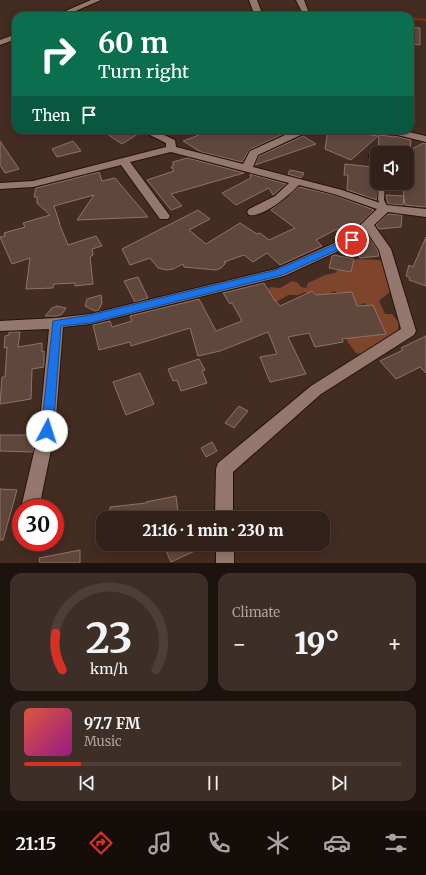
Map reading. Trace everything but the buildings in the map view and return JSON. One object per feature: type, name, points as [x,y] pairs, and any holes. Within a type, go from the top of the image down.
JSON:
[{"type":"street","points":[[68,12],[97,0]]},
{"type":"street","points":[[253,0],[258,12]]},
{"type":"street","points":[[300,0],[306,12]]},
{"type":"street","points":[[0,43],[12,38]]},
{"type":"street","points":[[154,134],[171,142],[171,149]]},
{"type":"street","points":[[247,168],[254,153],[293,134]]},
{"type":"street","points":[[405,134],[426,139]]},
{"type":"street","points":[[0,186],[33,184],[171,149],[338,192],[385,208],[426,212]]},
{"type":"street","points":[[124,161],[164,216]]},
{"type":"street","points":[[253,212],[279,198],[297,181]]},
{"type":"street","points":[[0,326],[56,323],[90,319],[279,273],[352,240],[385,208]]},
{"type":"street","points":[[224,511],[224,469],[316,390],[409,331],[385,248],[368,225]]},
{"type":"street","points":[[32,499],[47,431],[56,323]]},
{"type":"street","points":[[225,551],[225,563]]},
{"type":"lane","points":[[382,190],[381,200],[385,208]]},
{"type":"shaded area","points":[[357,259],[380,260],[385,265],[392,290],[379,301],[385,314],[392,314],[399,323],[397,334],[366,355],[356,353],[347,341],[348,336],[371,310],[365,303],[351,308],[350,300],[334,291],[320,296],[305,292],[298,295],[288,295],[275,303],[266,292],[270,287],[280,288],[292,281],[298,283],[301,287],[306,288],[308,283],[325,275],[335,273],[340,267]]},
{"type":"waterway","points":[[414,18],[426,20]]},
{"type":"route","points":[[47,431],[56,323],[90,319],[279,273],[352,240]]}]
